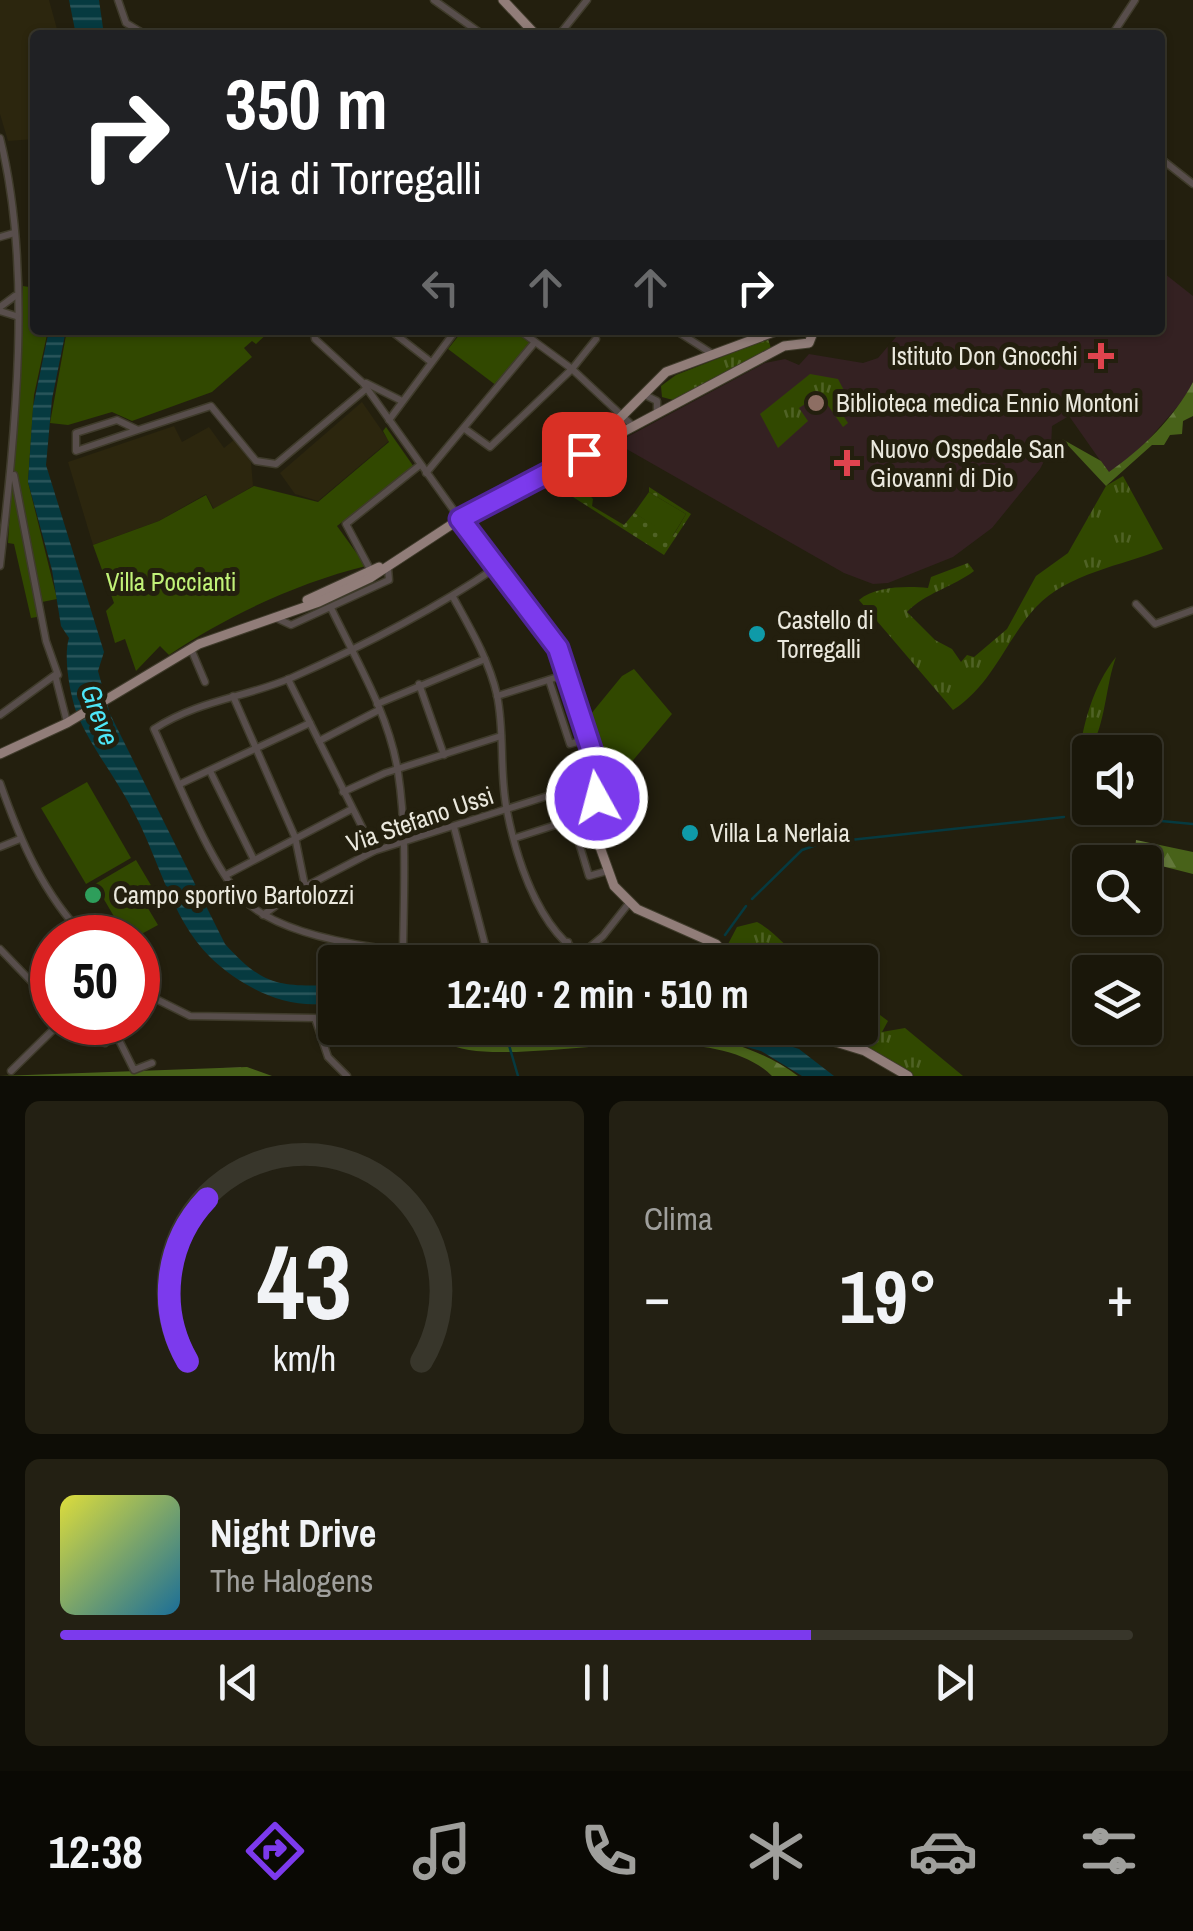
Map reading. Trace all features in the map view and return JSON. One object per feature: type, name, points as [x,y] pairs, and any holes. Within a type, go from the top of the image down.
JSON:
[{"type":"main road","points":[[503,0],[531,30]]},
{"type":"main road","points":[[584,454],[666,372],[763,335]]},
{"type":"main road","points":[[792,335],[796,343]]},
{"type":"main road","points":[[0,754],[70,722],[190,649],[356,586],[460,519],[796,343],[806,344],[814,335]]},
{"type":"main road","points":[[460,519],[546,628],[567,674],[598,780],[597,844],[606,871],[629,903],[717,945]]},
{"type":"main road","points":[[356,586],[371,571],[407,553]]},
{"type":"main road","points":[[843,1045],[865,1052],[908,1076]]},
{"type":"street","points":[[118,0],[126,23],[138,30]]},
{"type":"street","points":[[434,0],[476,30]]},
{"type":"street","points":[[564,30],[587,0]]},
{"type":"street","points":[[1115,30],[1136,0]]},
{"type":"street","points":[[0,138],[14,233],[16,296],[0,566]]},
{"type":"street","points":[[1165,162],[1193,184]]},
{"type":"street","points":[[0,237],[14,233]]},
{"type":"street","points":[[16,296],[0,309],[16,316]]},
{"type":"street","points":[[315,335],[360,379],[400,400]]},
{"type":"street","points":[[397,335],[432,362]]},
{"type":"street","points":[[389,420],[400,400],[452,335]]},
{"type":"street","points":[[526,335],[572,370],[623,415],[626,424],[634,427]]},
{"type":"street","points":[[684,335],[711,353]]},
{"type":"street","points":[[465,429],[490,448],[572,370],[596,339]]},
{"type":"street","points":[[426,473],[536,342]]},
{"type":"street","points":[[360,379],[460,519]]},
{"type":"street","points":[[138,430],[117,420],[76,434],[76,450],[138,430],[211,406],[256,461],[276,464],[366,388]]},
{"type":"street","points":[[642,396],[657,401],[657,415]]},
{"type":"street","points":[[383,411],[400,400]]},
{"type":"street","points":[[371,571],[371,563],[346,524],[420,465]]},
{"type":"street","points":[[14,475],[46,641],[70,722]]},
{"type":"street","points":[[0,487],[3,498]]},
{"type":"street","points":[[376,945],[321,937],[263,916],[226,876],[154,729],[186,709],[288,679],[453,596],[495,568]]},
{"type":"street","points":[[273,616],[291,625],[331,608],[356,586]]},
{"type":"street","points":[[453,596],[485,660],[497,696],[506,810],[533,893],[550,922],[571,945]]},
{"type":"street","points":[[1136,604],[1155,624],[1193,610]]},
{"type":"street","points":[[331,608],[378,707],[398,769],[404,842],[403,945]]},
{"type":"street","points":[[190,649],[205,682]]},
{"type":"street","points":[[319,741],[419,684],[485,660]]},
{"type":"street","points":[[497,696],[567,674]]},
{"type":"street","points":[[0,715],[58,675]]},
{"type":"street","points":[[288,679],[374,851]]},
{"type":"street","points":[[550,680],[570,744],[588,739]]},
{"type":"street","points":[[419,684],[444,755]]},
{"type":"street","points":[[233,696],[296,838],[305,886]]},
{"type":"street","points":[[180,784],[310,723]]},
{"type":"street","points":[[344,792],[398,769],[501,736]]},
{"type":"street","points":[[210,771],[253,858]]},
{"type":"street","name":"Via Stefano Ussi","points":[[263,916],[305,886],[374,851],[598,780]]},
{"type":"street","points":[[0,783],[20,839],[64,915]]},
{"type":"street","points":[[226,876],[253,858],[352,809]]},
{"type":"street","points":[[515,838],[596,812]]},
{"type":"street","points":[[572,820],[590,876],[606,871]]},
{"type":"street","points":[[454,827],[485,945]]},
{"type":"street","points":[[0,847],[20,839]]},
{"type":"street","points":[[593,945],[629,903]]},
{"type":"street","points":[[0,948],[30,980]]},
{"type":"street","points":[[160,1001],[190,1016],[315,1018],[328,1057],[348,1076]]},
{"type":"street","points":[[11,1071],[37,1045]]},
{"type":"street","points":[[122,1045],[134,1070],[152,1063]]},
{"type":"shaded area","points":[[0,0],[49,0],[57,30],[30,30],[30,139],[8,141],[0,114]]},
{"type":"shaded area","name":"Nuovo Ospedale San Giovanni di Dio","points":[[1165,274],[1193,296],[1193,382],[1185,398],[1136,454],[1109,473],[1069,416],[1052,426],[1051,448],[1040,469],[992,528],[953,557],[888,583],[873,584],[844,573],[616,443],[765,363],[785,359],[799,365],[809,354],[863,363],[878,358],[898,335],[1165,335]]},
{"type":"shaded area","points":[[362,402],[389,441],[318,501],[295,494],[280,473]]},
{"type":"shaded area","points":[[174,426],[182,442],[209,427],[224,448],[234,440],[251,462],[253,486],[214,509],[206,494],[159,521],[93,545],[68,462]]},
{"type":"green space","points":[[23,286],[30,287],[30,335],[47,335],[34,395],[28,482],[57,599],[42,602],[43,616],[31,618],[14,544],[8,543]]},
{"type":"green space","points":[[66,335],[266,335],[244,348],[252,357],[212,392],[132,421],[112,412],[68,425],[50,423]]},
{"type":"green space","points":[[459,335],[522,335],[532,342],[497,386],[448,349]]},
{"type":"green space","points":[[768,339],[771,348],[673,400],[662,397],[661,386],[676,375]]},
{"type":"green space","points":[[810,374],[838,379],[849,400],[844,417],[848,423],[843,427],[820,394],[799,408],[808,421],[778,448],[760,414]]},
{"type":"green space","points":[[1193,382],[1193,416],[1183,421],[1182,434],[1170,435],[1164,445],[1152,445],[1106,486],[1062,439],[1101,461],[1109,472],[1156,432]]},
{"type":"green space","name":"Villa Poccianti","points":[[386,427],[414,467],[337,526],[366,566],[263,602],[169,655],[160,646],[136,671],[125,639],[115,643],[106,611],[114,603],[93,545],[159,521],[206,495],[213,509],[254,486],[318,502],[389,442],[383,431]]},
{"type":"green space","points":[[561,472],[571,476],[593,499],[592,506],[624,525],[634,513],[673,536],[686,514],[649,492],[649,487],[691,514],[664,555],[573,497]]},
{"type":"green space","points":[[1123,476],[1163,549],[1079,578],[1049,595],[1025,620],[989,675],[953,710],[859,600],[882,590],[928,588],[931,577],[968,563],[974,571],[907,612],[935,640],[952,649],[961,662],[967,655],[974,657],[1007,629],[1036,576],[1068,553],[1106,486]]},
{"type":"green space","points":[[649,492],[686,514],[672,537],[634,513]]},
{"type":"green space","points":[[1116,657],[1096,735],[1083,735],[1090,707]]},
{"type":"green space","points":[[634,669],[672,714],[603,796],[602,764],[586,720],[622,676]]},
{"type":"green space","points":[[87,782],[131,858],[86,884],[41,808]]},
{"type":"green space","points":[[1162,845],[1193,852],[1193,874],[1162,866]]},
{"type":"green space","points":[[136,860],[152,887],[140,895],[152,915],[113,915],[95,884]]},
{"type":"green space","points":[[757,922],[786,945],[728,945],[737,927]]},
{"type":"green space","points":[[878,1014],[888,1021],[882,1032],[905,1028],[963,1076],[914,1076],[861,1045],[878,1045]]},
{"type":"green space","points":[[451,1045],[627,1045],[541,1051],[469,1050]]},
{"type":"green space","points":[[680,1045],[735,1045],[765,1056],[798,1076],[772,1076],[745,1058]]},
{"type":"green space","points":[[247,1067],[272,1076],[0,1076]]},
{"type":"water","points":[[69,0],[99,0],[103,30],[75,30]]},
{"type":"water","name":"Greve","points":[[48,335],[65,335],[52,399],[46,465],[104,652],[98,671],[110,714],[225,944],[250,968],[273,981],[318,985],[318,1004],[284,1000],[237,979],[196,941],[175,905],[141,826],[77,714],[68,676],[69,638],[61,626],[52,570],[28,482],[33,407]]},
{"type":"water","points":[[739,1045],[787,1045],[799,1049],[834,1076],[802,1076],[761,1051]]},
{"type":"waterway","points":[[752,899],[802,850],[822,843],[1064,817]]},
{"type":"waterway","points":[[1162,821],[1193,824]]},
{"type":"waterway","points":[[725,935],[746,906]]},
{"type":"waterway","points":[[509,1045],[518,1076]]},
{"type":"place","name":"Istituto Don Gnocchi","points":[[1101,356]]},
{"type":"place","name":"Biblioteca medica Ennio Montoni","points":[[816,403]]},
{"type":"place","name":"Nuovo Ospedale San Giovanni di Dio","points":[[847,463]]},
{"type":"place","name":"Castello di Torregalli","points":[[757,634]]},
{"type":"place","name":"Villa La Nerlaia","points":[[690,833]]},
{"type":"place","name":"Campo sportivo Bartolozzi","points":[[93,895]]},
{"type":"route","points":[[584,454],[460,519],[558,648],[596,764],[597,798]]}]
